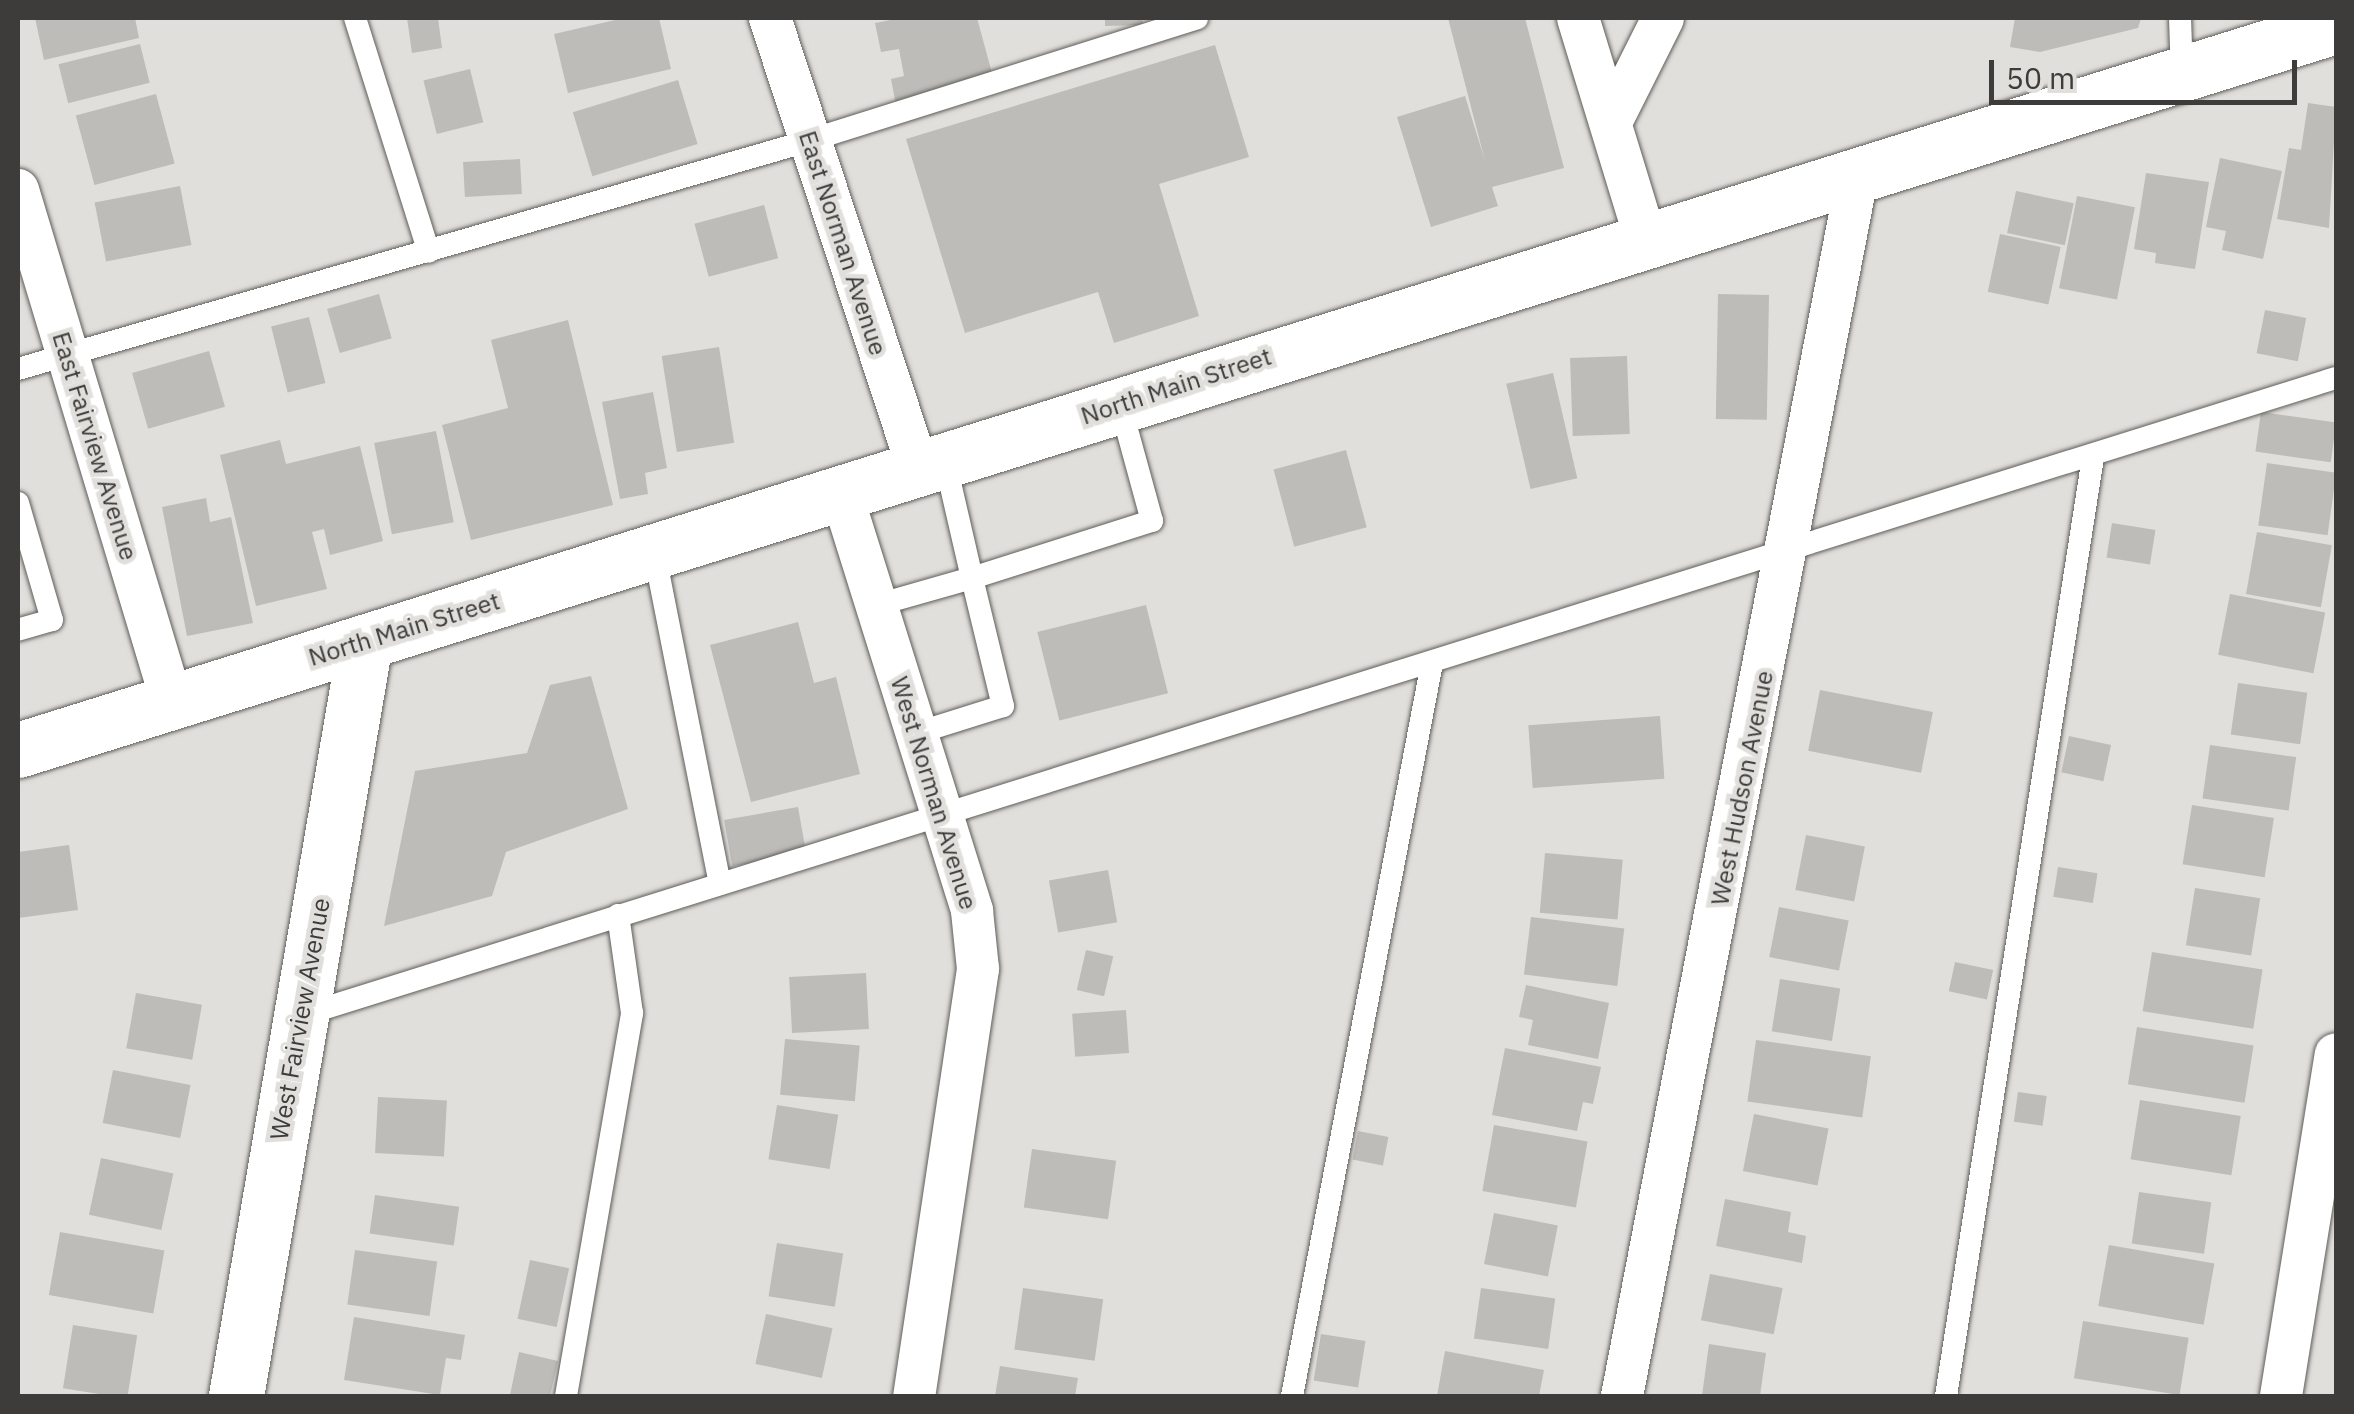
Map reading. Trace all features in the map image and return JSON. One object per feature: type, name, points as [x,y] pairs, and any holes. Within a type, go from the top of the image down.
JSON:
[{"type":"main road","name":"North Main Street","points":[[18,750],[1645,238],[1857,178],[2336,26]]},
{"type":"main road","name":"West Fairview Avenue","points":[[236,1396],[365,642]]},
{"type":"street","name":"East Norman Avenue","points":[[770,18],[808,141],[931,464]]},
{"type":"street","points":[[1578,18],[1645,238]]},
{"type":"street","points":[[1610,122],[1663,18]]},
{"type":"street","name":"West Hudson Avenue","points":[[1622,1396],[1788,555],[1857,178]]},
{"type":"street","name":"East Fairview Avenue","points":[[18,190],[172,702]]},
{"type":"street","name":"West Norman Avenue","points":[[841,492],[972,911],[978,969],[914,1396]]},
{"type":"street","points":[[2281,1396],[2334,1081]]},
{"type":"lane","points":[[355,18],[429,252]]},
{"type":"lane","points":[[18,370],[808,141],[1168,22],[1198,18]]},
{"type":"lane","points":[[2180,18],[2182,76]]},
{"type":"lane","points":[[300,1016],[942,813],[1788,555],[2336,378]]},
{"type":"lane","points":[[877,605],[1152,520],[1120,404]]},
{"type":"lane","points":[[1946,1396],[2094,456]]},
{"type":"lane","points":[[916,734],[1003,706],[972,578],[931,464]]},
{"type":"lane","points":[[18,503],[52,620],[18,630]]},
{"type":"lane","points":[[654,551],[720,882]]},
{"type":"lane","points":[[1292,1396],[1432,663]]},
{"type":"lane","points":[[566,1396],[632,1012],[618,915]]},
{"type":"building","points":[[35,18],[135,18],[139,38],[44,60]]},
{"type":"building","points":[[407,18],[438,18],[442,48],[412,53]]},
{"type":"building","points":[[624,18],[659,18],[671,69],[568,93],[554,34]]},
{"type":"building","points":[[901,18],[977,18],[995,84],[896,105],[891,79],[904,76],[899,49],[881,52],[875,23]]},
{"type":"building","points":[[1105,18],[1142,18],[1143,25],[1105,26]]},
{"type":"building","points":[[1448,18],[1525,18],[1564,168],[1492,187],[1498,206],[1431,227],[1397,117],[1465,96],[1485,161]]},
{"type":"building","points":[[2015,18],[2141,18],[2138,28],[2040,52],[2010,47]]},
{"type":"building","points":[[140,44],[150,83],[68,103],[58,64]]},
{"type":"building","points":[[1215,45],[1249,157],[1159,184],[1199,316],[1114,343],[1098,292],[965,333],[906,139]]},
{"type":"building","points":[[470,69],[483,122],[437,134],[423,81]]},
{"type":"building","points":[[678,80],[698,144],[592,176],[573,112]]},
{"type":"building","points":[[156,94],[175,164],[94,185],[76,115]]},
{"type":"building","points":[[2308,103],[2336,107],[2329,228],[2277,219],[2289,148],[2301,150]]},
{"type":"building","points":[[2220,158],[2282,171],[2263,259],[2222,250],[2226,231],[2206,227]]},
{"type":"building","points":[[520,159],[522,194],[465,197],[463,162]]},
{"type":"building","points":[[2146,173],[2209,182],[2195,269],[2155,263],[2156,253],[2134,249]]},
{"type":"building","points":[[180,186],[191,245],[106,261],[95,203]]},
{"type":"building","points":[[2016,191],[2074,203],[2065,245],[2007,233]]},
{"type":"building","points":[[2077,196],[2135,207],[2117,300],[2059,288]]},
{"type":"building","points":[[764,205],[778,258],[709,277],[694,224]]},
{"type":"building","points":[[2000,234],[2061,247],[2048,305],[1988,292]]},
{"type":"building","points":[[379,294],[392,338],[340,353],[327,309]]},
{"type":"building","points":[[1718,294],[1769,295],[1767,420],[1716,419]]},
{"type":"building","points":[[2265,310],[2306,318],[2298,361],[2257,353]]},
{"type":"building","points":[[309,317],[325,383],[288,392],[271,326]]},
{"type":"building","points":[[568,320],[613,505],[471,540],[442,425],[508,408],[491,340]]},
{"type":"building","points":[[719,347],[734,443],[677,452],[662,356]]},
{"type":"building","points":[[209,351],[225,407],[148,429],[132,373]]},
{"type":"building","points":[[1627,356],[1630,434],[1573,436],[1570,358]]},
{"type":"building","points":[[1553,373],[1577,478],[1531,489],[1506,384]]},
{"type":"building","points":[[653,392],[667,468],[645,473],[648,494],[620,499],[602,402]]},
{"type":"building","points":[[2261,412],[2336,423],[2331,462],[2255,452]]},
{"type":"building","points":[[436,431],[454,522],[392,534],[374,443]]},
{"type":"building","points":[[280,440],[286,464],[360,446],[383,541],[330,555],[324,529],[312,532],[327,589],[256,606],[220,455]]},
{"type":"building","points":[[1346,450],[1367,527],[1294,547],[1274,469]]},
{"type":"building","points":[[2267,463],[2336,473],[2328,535],[2258,525]]},
{"type":"building","points":[[206,498],[210,522],[231,517],[253,623],[187,636],[162,507]]},
{"type":"building","points":[[2112,523],[2155,530],[2150,564],[2107,558]]},
{"type":"building","points":[[2257,532],[2332,545],[2321,607],[2246,594]]},
{"type":"building","points":[[2230,594],[2325,613],[2313,673],[2218,655]]},
{"type":"building","points":[[1146,605],[1168,693],[1059,720],[1037,632]]},
{"type":"building","points":[[798,622],[814,683],[836,677],[860,774],[751,802],[710,645]]},
{"type":"building","points":[[591,676],[628,809],[506,852],[492,896],[384,926],[415,771],[527,753],[550,685]]},
{"type":"building","points":[[2238,683],[2307,693],[2300,744],[2231,734]]},
{"type":"building","points":[[1820,690],[1933,712],[1921,773],[1808,751]]},
{"type":"building","points":[[1660,716],[1664,779],[1533,788],[1528,725]]},
{"type":"building","points":[[2069,736],[2111,745],[2103,781],[2061,772]]},
{"type":"building","points":[[2210,745],[2296,757],[2289,811],[2202,798]]},
{"type":"building","points":[[2192,805],[2274,818],[2265,877],[2183,864]]},
{"type":"building","points":[[798,807],[806,853],[732,866],[724,820]]},
{"type":"building","points":[[1806,835],[1865,846],[1854,901],[1795,890]]},
{"type":"building","points":[[69,845],[78,910],[18,918],[18,852]]},
{"type":"building","points":[[1545,853],[1623,860],[1617,920],[1540,913]]},
{"type":"building","points":[[2058,867],[2098,873],[2093,903],[2053,897]]},
{"type":"building","points":[[1108,870],[1117,922],[1058,933],[1049,880]]},
{"type":"building","points":[[2195,888],[2260,898],[2251,956],[2186,945]]},
{"type":"building","points":[[1779,907],[1849,921],[1839,971],[1769,957]]},
{"type":"building","points":[[1531,917],[1624,928],[1617,986],[1524,975]]},
{"type":"building","points":[[1086,950],[1113,956],[1104,996],[1077,990]]},
{"type":"building","points":[[2152,952],[2263,970],[2253,1029],[2143,1011]]},
{"type":"building","points":[[1955,962],[1993,970],[1987,999],[1949,991]]},
{"type":"building","points":[[866,973],[869,1029],[792,1033],[789,977]]},
{"type":"building","points":[[1780,979],[1840,989],[1832,1041],[1772,1031]]},
{"type":"building","points":[[1526,985],[1609,1003],[1598,1059],[1528,1045],[1533,1020],[1519,1017]]},
{"type":"building","points":[[136,993],[202,1005],[192,1060],[126,1048]]},
{"type":"building","points":[[1126,1010],[1129,1053],[1075,1057],[1072,1014]]},
{"type":"building","points":[[2137,1027],[2254,1045],[2244,1103],[2128,1084]]},
{"type":"building","points":[[785,1039],[860,1046],[855,1101],[780,1095]]},
{"type":"building","points":[[1756,1040],[1871,1056],[1862,1118],[1747,1101]]},
{"type":"building","points":[[1505,1048],[1601,1067],[1593,1104],[1583,1102],[1577,1131],[1492,1115]]},
{"type":"building","points":[[113,1070],[191,1085],[180,1138],[103,1123]]},
{"type":"building","points":[[2018,1092],[2047,1096],[2043,1126],[2014,1122]]},
{"type":"building","points":[[378,1097],[447,1101],[444,1157],[375,1153]]},
{"type":"building","points":[[2140,1100],[2241,1116],[2231,1175],[2131,1159]]},
{"type":"building","points":[[777,1105],[838,1115],[830,1169],[768,1159]]},
{"type":"building","points":[[1754,1114],[1829,1129],[1818,1185],[1743,1171]]},
{"type":"building","points":[[1494,1125],[1588,1141],[1576,1207],[1482,1191]]},
{"type":"building","points":[[1358,1131],[1388,1137],[1383,1165],[1352,1159]]},
{"type":"building","points":[[1032,1149],[1116,1161],[1108,1219],[1024,1207]]},
{"type":"building","points":[[101,1158],[173,1173],[161,1230],[89,1215]]},
{"type":"building","points":[[2139,1192],[2211,1202],[2204,1254],[2132,1243]]},
{"type":"building","points":[[375,1195],[459,1207],[454,1245],[370,1234]]},
{"type":"building","points":[[1725,1199],[1791,1212],[1788,1232],[1806,1236],[1802,1263],[1716,1246]]},
{"type":"building","points":[[1494,1213],[1558,1225],[1548,1276],[1484,1264]]},
{"type":"building","points":[[60,1232],[164,1250],[153,1313],[49,1295]]},
{"type":"building","points":[[777,1243],[843,1253],[835,1307],[769,1296]]},
{"type":"building","points":[[2109,1245],[2214,1264],[2204,1325],[2098,1306]]},
{"type":"building","points":[[355,1250],[437,1262],[430,1316],[347,1304]]},
{"type":"building","points":[[530,1260],[569,1268],[557,1327],[518,1319]]},
{"type":"building","points":[[1710,1274],[1783,1288],[1774,1334],[1701,1320]]},
{"type":"building","points":[[1023,1288],[1103,1299],[1095,1361],[1014,1349]]},
{"type":"building","points":[[1481,1288],[1555,1298],[1548,1349],[1474,1339]]},
{"type":"building","points":[[766,1314],[833,1328],[822,1378],[755,1364]]},
{"type":"building","points":[[354,1317],[465,1335],[461,1360],[446,1358],[440,1395],[344,1380]]},
{"type":"building","points":[[2083,1321],[2189,1338],[2180,1395],[2074,1378]]},
{"type":"building","points":[[73,1325],[137,1335],[128,1396],[63,1388]]},
{"type":"building","points":[[1321,1334],[1365,1341],[1358,1387],[1314,1380]]},
{"type":"building","points":[[1709,1344],[1766,1353],[1760,1396],[1702,1396]]},
{"type":"building","points":[[1445,1351],[1544,1370],[1539,1396],[1437,1396]]},
{"type":"building","points":[[519,1352],[558,1361],[550,1396],[510,1395]]},
{"type":"building","points":[[1000,1366],[1078,1378],[1075,1396],[995,1396]]}]
